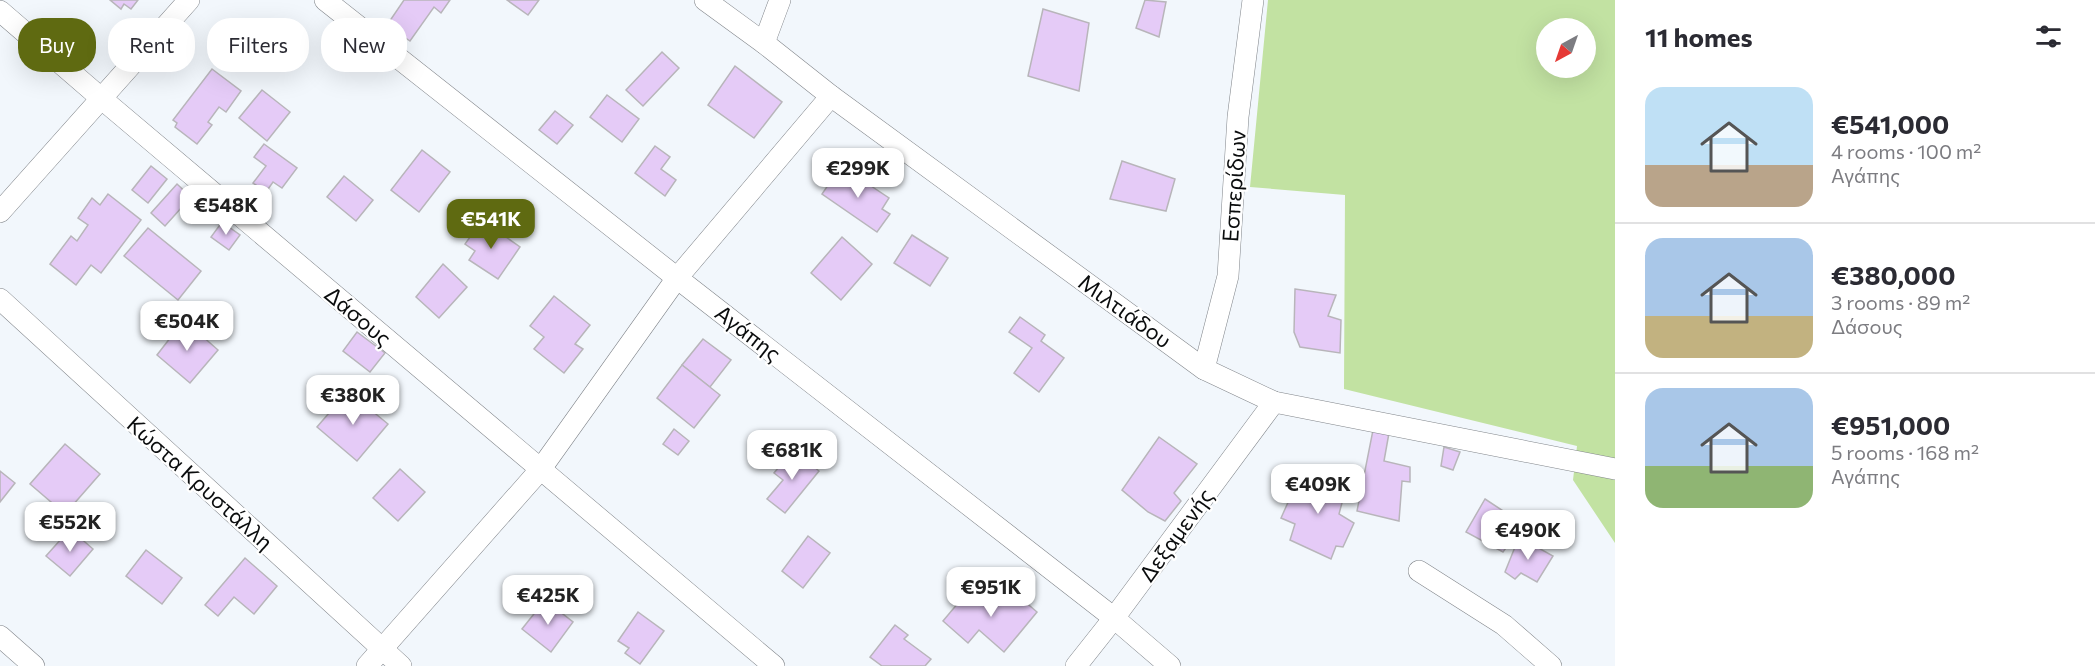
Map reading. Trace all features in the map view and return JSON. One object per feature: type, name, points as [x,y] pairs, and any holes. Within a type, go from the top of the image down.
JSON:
[{"type":"street","points":[[0,212],[189,0]]},
{"type":"street","name":"Αγάπης","points":[[325,0],[677,278],[1114,618],[1170,666]]},
{"type":"street","name":"Μιλτιάδου","points":[[705,0],[764,42],[831,96],[1204,369],[1274,402],[1615,469]]},
{"type":"street","points":[[764,42],[780,0]]},
{"type":"street","name":"Εσπερίδων","points":[[1204,369],[1228,276],[1238,117],[1253,0]]},
{"type":"street","name":"Δάσους","points":[[0,11],[774,666]]},
{"type":"street","points":[[367,666],[540,470],[677,278],[831,96]]},
{"type":"street","name":"Κώστα Κρυστάλλη","points":[[0,299],[401,666]]},
{"type":"street","name":"Δεξαμενής","points":[[1076,666],[1274,402]]},
{"type":"street","points":[[1419,572],[1504,625],[1551,666]]},
{"type":"street","points":[[0,636],[34,666]]},
{"type":"green space","points":[[1268,0],[1615,0],[1615,543],[1573,480],[1577,446],[1344,389],[1345,195],[1250,187]]},
{"type":"building","points":[[110,0],[138,0],[131,9],[124,4],[121,9]]},
{"type":"building","points":[[404,0],[450,0],[441,13],[434,7],[410,41],[407,39],[407,18],[392,18]]},
{"type":"building","points":[[507,0],[539,0],[528,15]]},
{"type":"building","points":[[1145,0],[1166,2],[1159,37],[1136,28]]},
{"type":"building","points":[[1043,9],[1089,23],[1079,91],[1028,76]]},
{"type":"building","points":[[662,52],[679,68],[643,106],[626,90]]},
{"type":"building","points":[[735,66],[782,102],[754,138],[708,105]]},
{"type":"building","points":[[210,72],[216,72],[241,91],[226,112],[219,107],[208,122],[212,125],[197,144],[175,127],[177,123],[173,120]]},
{"type":"building","points":[[262,90],[290,112],[267,141],[239,118]]},
{"type":"building","points":[[607,95],[639,119],[622,142],[590,117]]},
{"type":"building","points":[[555,111],[573,125],[557,144],[539,130]]},
{"type":"building","points":[[264,144],[297,168],[282,188],[273,182],[266,192],[253,183],[266,166],[254,157]]},
{"type":"building","points":[[655,146],[670,157],[661,169],[676,180],[665,196],[635,173]]},
{"type":"building","points":[[422,150],[450,172],[419,212],[391,190]]},
{"type":"building","points":[[1122,161],[1175,179],[1166,211],[1110,199]]},
{"type":"building","points":[[151,166],[167,179],[148,203],[132,190]]},
{"type":"building","points":[[841,166],[889,198],[882,209],[890,214],[877,232],[822,194]]},
{"type":"building","points":[[344,176],[373,200],[356,221],[327,197]]},
{"type":"building","points":[[177,184],[191,197],[165,226],[151,213]]},
{"type":"building","points":[[108,194],[141,220],[101,273],[91,265],[76,285],[50,264],[71,236],[77,241],[88,225],[78,218],[92,198],[100,205]]},
{"type":"building","points":[[482,220],[520,247],[498,279],[469,260],[475,251],[465,244]]},
{"type":"building","points":[[222,222],[240,235],[229,250],[211,237]]},
{"type":"building","points":[[148,228],[201,271],[178,300],[124,256]]},
{"type":"building","points":[[912,235],[948,258],[930,286],[894,263]]},
{"type":"building","points":[[842,237],[872,264],[841,300],[811,273]]},
{"type":"building","points":[[443,264],[467,287],[439,318],[416,297]]},
{"type":"building","points":[[1295,289],[1336,295],[1328,316],[1341,320],[1340,353],[1300,347],[1294,332]]},
{"type":"building","points":[[554,296],[590,325],[575,344],[583,349],[564,373],[534,349],[544,337],[530,326]]},
{"type":"building","points":[[1020,317],[1045,335],[1041,341],[1064,358],[1039,392],[1014,373],[1032,348],[1009,332]]},
{"type":"building","points":[[184,320],[218,350],[190,383],[157,355]]},
{"type":"building","points":[[357,332],[385,353],[370,372],[343,351]]},
{"type":"building","points":[[703,339],[731,360],[710,387],[682,365]]},
{"type":"building","points":[[682,365],[720,395],[694,428],[657,398]]},
{"type":"building","points":[[348,391],[388,424],[357,461],[317,427]]},
{"type":"building","points":[[674,429],[689,441],[678,455],[663,444]]},
{"type":"building","points":[[1373,430],[1389,433],[1384,461],[1410,467],[1410,482],[1402,481],[1399,521],[1357,511]]},
{"type":"building","points":[[1159,437],[1197,464],[1174,493],[1181,501],[1165,521],[1148,512],[1122,490]]},
{"type":"building","points":[[65,444],[100,474],[65,514],[30,484]]},
{"type":"building","points":[[1444,447],[1460,452],[1453,470],[1441,466]]},
{"type":"building","points":[[793,450],[819,471],[785,513],[767,499],[783,480],[774,473]]},
{"type":"building","points":[[400,469],[425,492],[398,521],[373,498]]},
{"type":"building","points":[[1303,469],[1346,488],[1339,514],[1354,523],[1343,547],[1336,546],[1331,559],[1290,540],[1295,524],[1281,518]]},
{"type":"building","points":[[0,471],[15,483],[0,502]]},
{"type":"building","points":[[1485,499],[1523,524],[1503,552],[1466,532]]},
{"type":"building","points":[[70,529],[93,549],[70,576],[46,556]]},
{"type":"building","points":[[808,536],[830,553],[803,588],[782,571]]},
{"type":"building","points":[[1519,537],[1553,556],[1537,582],[1521,573],[1515,579],[1505,572]]},
{"type":"building","points":[[146,550],[182,578],[162,604],[126,576]]},
{"type":"building","points":[[245,558],[277,586],[254,614],[234,597],[218,616],[205,605]]},
{"type":"building","points":[[1009,588],[1037,612],[1004,652],[979,630],[968,643],[943,621],[969,590],[992,609]]},
{"type":"building","points":[[545,600],[573,622],[551,652],[522,629]]},
{"type":"building","points":[[638,612],[664,631],[640,664],[625,653],[629,648],[618,641]]},
{"type":"building","points":[[895,625],[908,635],[904,639],[931,659],[925,666],[882,666],[870,657]]}]
